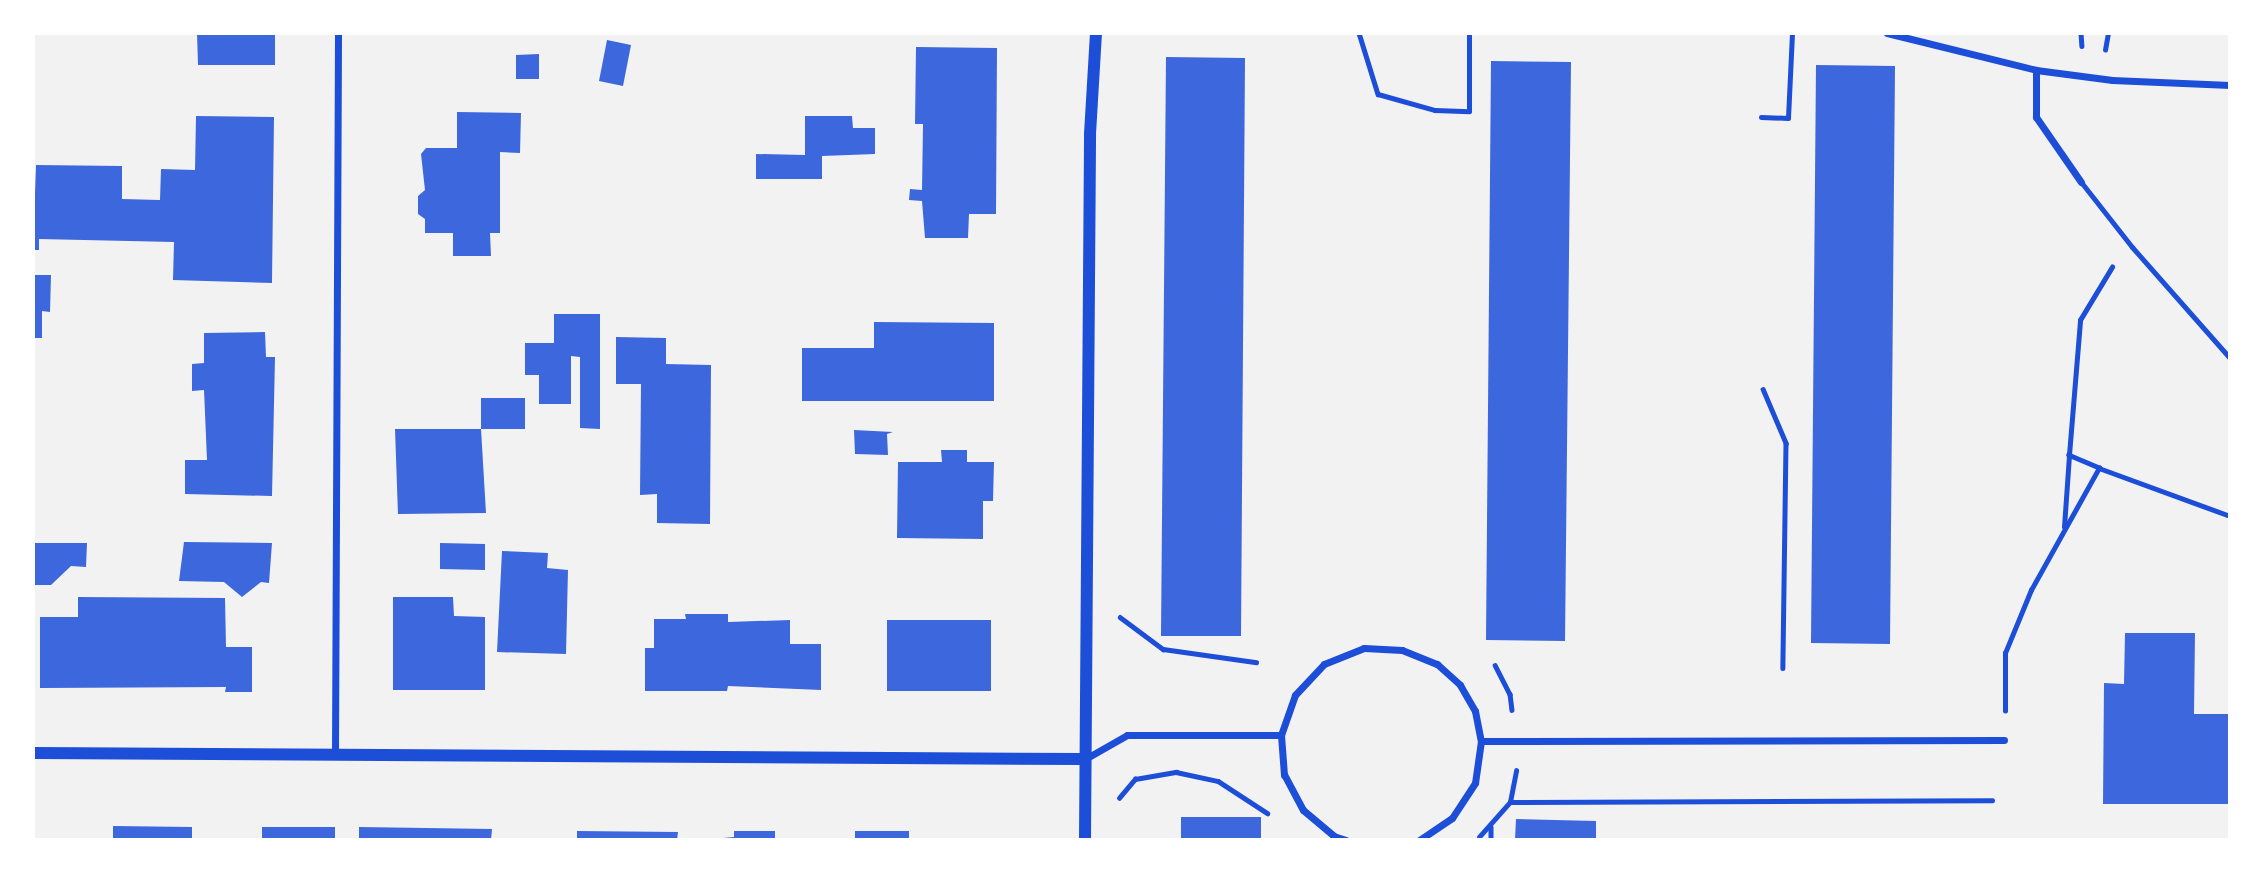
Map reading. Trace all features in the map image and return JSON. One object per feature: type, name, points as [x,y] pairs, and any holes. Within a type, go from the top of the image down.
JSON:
[{"type":"street","points":[[335,753],[338,33]]},
{"type":"street","points":[[1085,840],[1090,134],[1096,33]]},
{"type":"street","points":[[1887,33],[2036,70],[2112,80],[2230,85]]},
{"type":"street","points":[[2036,70],[2036,117],[2081,181]]},
{"type":"street","points":[[1346,840],[1334,836],[1303,810],[1284,775],[1281,735],[1295,695],[1324,664],[1364,648],[1402,650],[1437,664],[1460,685],[1470,702],[1481,741],[1475,783],[1452,818],[1419,840]]},
{"type":"street","points":[[33,753],[1084,759],[1127,735],[1281,735]]},
{"type":"street","points":[[1481,741],[2004,740]]},
{"type":"lane","points":[[2081,181],[2132,247],[2230,358]]},
{"type":"path","points":[[1359,33],[1378,94],[1435,110],[1469,111],[1469,33]]},
{"type":"path","points":[[1761,117],[1788,118],[1792,33]]},
{"type":"path","points":[[2064,532],[2080,320],[2100,280],[2132,247]]},
{"type":"path","points":[[1763,389],[1786,443],[1783,668]]},
{"type":"path","points":[[2069,455],[2230,516]]},
{"type":"path","points":[[2004,740],[2005,653],[2031,590],[2099,468]]},
{"type":"path","points":[[1120,617],[1163,649],[1256,662]]},
{"type":"path","points":[[1116,806],[1135,779],[1176,772],[1218,781],[1273,818]]},
{"type":"path","points":[[1510,802],[1992,800]]},
{"type":"path","points":[[1490,825],[1490,840]]},
{"type":"building","points":[[197,33],[275,33],[275,65],[198,65]]},
{"type":"building","points":[[607,40],[631,45],[623,86],[599,81]]},
{"type":"building","points":[[916,47],[997,48],[996,214],[969,214],[968,238],[925,238],[922,201],[909,200],[910,189],[922,190],[923,124],[915,124]]},
{"type":"building","points":[[539,54],[539,79],[516,79],[516,55]]},
{"type":"building","points":[[1166,57],[1245,58],[1241,636],[1161,636]]},
{"type":"building","points":[[1491,61],[1571,62],[1565,641],[1486,640]]},
{"type":"building","points":[[1816,65],[1895,66],[1890,644],[1811,643]]},
{"type":"building","points":[[457,112],[521,113],[520,153],[500,152],[500,233],[490,233],[491,256],[453,256],[453,233],[425,233],[425,219],[418,214],[418,196],[425,190],[421,154],[426,148],[457,148]]},
{"type":"building","points":[[196,116],[274,117],[272,283],[173,280],[174,242],[39,239],[39,250],[33,250],[36,165],[122,166],[122,199],[160,200],[161,169],[195,170]]},
{"type":"building","points":[[805,116],[852,116],[853,128],[875,128],[875,154],[822,156],[822,179],[756,179],[756,154],[805,155]]},
{"type":"building","points":[[33,275],[51,275],[50,312],[42,311],[42,338],[33,338]]},
{"type":"building","points":[[554,314],[600,314],[600,429],[580,428],[580,357],[571,356],[571,404],[539,404],[539,375],[525,375],[525,343],[554,343]]},
{"type":"building","points":[[874,322],[994,323],[994,401],[802,401],[802,348],[874,348]]},
{"type":"building","points":[[265,332],[266,357],[275,357],[272,496],[185,494],[185,460],[207,460],[204,390],[192,391],[192,364],[204,363],[204,333]]},
{"type":"building","points":[[616,337],[666,338],[666,364],[711,365],[710,524],[657,523],[657,494],[640,495],[641,384],[616,384]]},
{"type":"building","points":[[481,398],[525,398],[525,429],[481,429]]},
{"type":"building","points":[[395,429],[481,429],[486,513],[398,514]]},
{"type":"building","points":[[854,430],[893,432],[887,434],[888,455],[855,454]]},
{"type":"building","points":[[941,450],[967,450],[967,462],[994,462],[993,501],[983,501],[983,539],[897,538],[898,462],[942,462]]},
{"type":"building","points":[[184,542],[272,543],[269,583],[261,582],[242,597],[224,582],[179,581]]},
{"type":"building","points":[[33,543],[87,543],[86,567],[71,566],[51,585],[33,585]]},
{"type":"building","points":[[440,543],[485,544],[485,570],[440,569]]},
{"type":"building","points":[[502,551],[548,553],[547,568],[568,570],[566,654],[497,652]]},
{"type":"building","points":[[78,597],[225,598],[226,647],[252,647],[252,692],[225,692],[226,687],[40,688],[40,617],[78,617]]},
{"type":"building","points":[[393,597],[453,597],[454,616],[485,617],[485,690],[393,690]]},
{"type":"building","points":[[685,614],[728,614],[728,622],[790,620],[790,644],[821,644],[821,690],[728,686],[727,691],[645,691],[645,648],[654,648],[654,619],[686,619]]},
{"type":"building","points":[[887,620],[991,620],[991,691],[887,691]]},
{"type":"building","points":[[2125,633],[2195,633],[2194,714],[2230,714],[2230,804],[2103,804],[2104,683],[2124,684]]},
{"type":"building","points":[[1181,817],[1261,817],[1261,840],[1181,840]]},
{"type":"building","points":[[1516,819],[1596,821],[1596,840],[1515,840]]},
{"type":"building","points":[[113,826],[192,827],[192,840],[113,840]]},
{"type":"building","points":[[262,827],[335,827],[335,840],[262,840]]},
{"type":"building","points":[[359,827],[492,829],[491,840],[359,840]]},
{"type":"building","points":[[577,831],[678,832],[677,840],[577,840]]},
{"type":"building","points":[[734,831],[775,831],[775,840],[701,840],[734,837]]},
{"type":"building","points":[[855,831],[909,831],[909,840],[855,840]]}]
